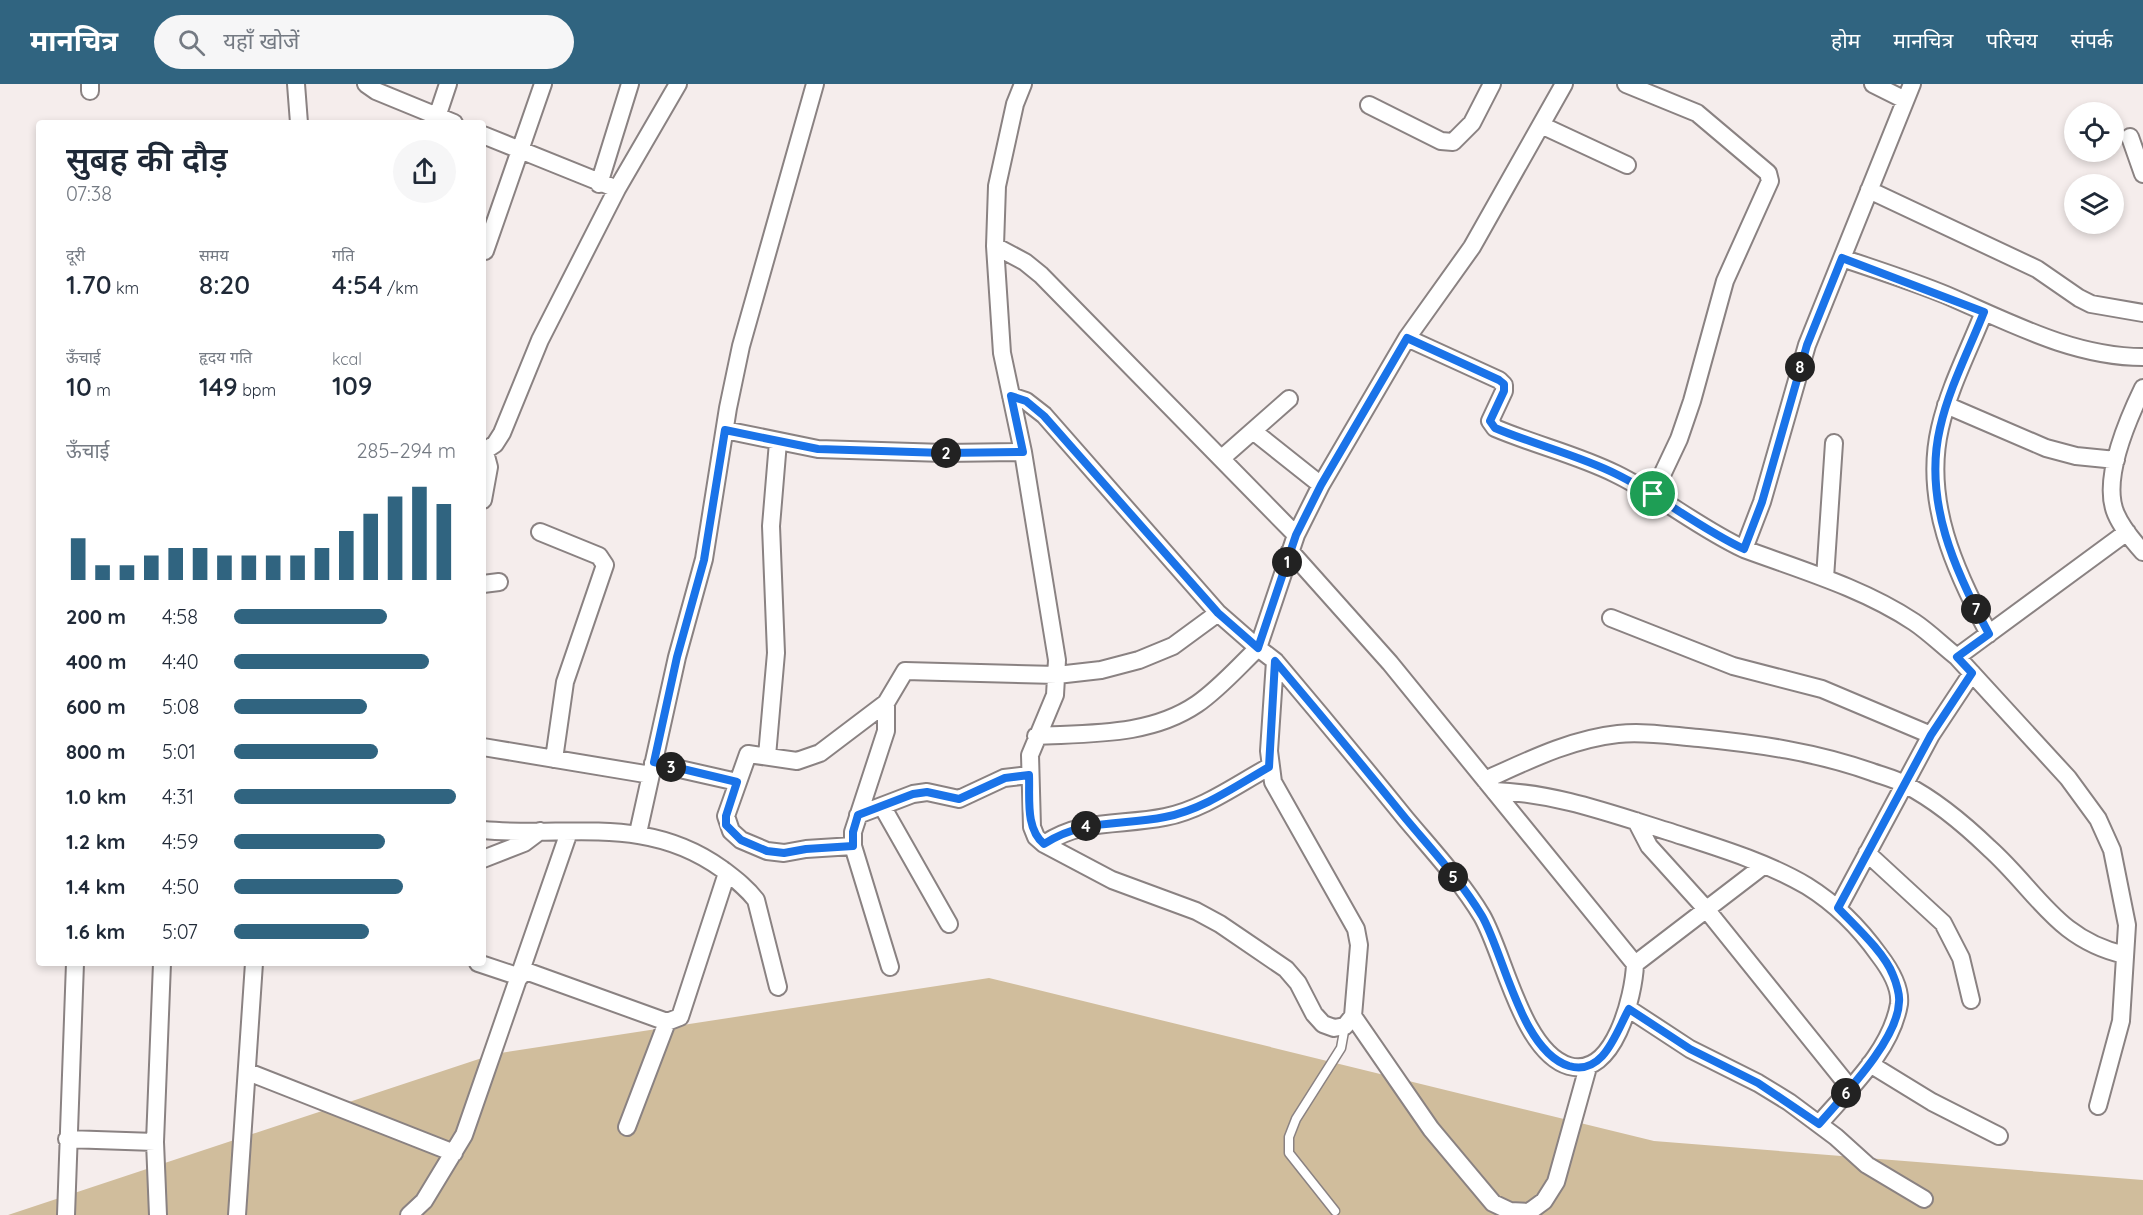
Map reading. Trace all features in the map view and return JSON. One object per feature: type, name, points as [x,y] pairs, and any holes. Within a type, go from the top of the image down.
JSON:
[{"type":"street","points":[[296,84],[299,120]]},
{"type":"street","points":[[366,84],[375,91],[436,120],[448,84]]},
{"type":"street","points":[[486,245],[543,84]]},
{"type":"street","points":[[598,184],[630,84]]},
{"type":"street","points":[[486,450],[502,434],[540,340],[617,189],[678,84]]},
{"type":"street","points":[[638,833],[677,657],[704,560],[741,345],[815,84]]},
{"type":"street","points":[[1023,84],[1015,104],[997,186],[995,246],[1002,353],[1023,452],[1057,675],[1055,696],[1036,736],[1030,755],[1032,827],[1036,837],[1044,844],[1112,880],[1196,911],[1220,924],[1286,969],[1298,983],[1314,1014],[1323,1024],[1334,1028],[1349,1021]]},
{"type":"street","points":[[1369,105],[1441,141],[1453,142],[1472,123],[1492,84]]},
{"type":"street","points":[[1036,736],[1146,727],[1176,717],[1199,703],[1258,648],[1293,543],[1321,485],[1407,338],[1472,247],[1564,84]]},
{"type":"street","points":[[1626,84],[1697,113],[1767,173],[1770,181],[1725,281],[1692,401],[1653,494]]},
{"type":"street","points":[[1744,549],[1762,502],[1807,345],[1908,92],[1873,84]]},
{"type":"street","points":[[1541,125],[1627,165]]},
{"type":"street","points":[[486,136],[598,184],[617,189]]},
{"type":"street","points":[[2130,137],[2143,174]]},
{"type":"street","points":[[1869,190],[2037,269],[2091,304],[2143,313]]},
{"type":"street","points":[[995,246],[1025,262],[1041,275],[1222,458],[1635,964]]},
{"type":"street","points":[[1842,258],[2068,346],[2104,355],[2143,357]]},
{"type":"street","points":[[1984,312],[1946,405],[1939,430],[1937,467],[1942,530],[1967,593],[1989,634]]},
{"type":"street","points":[[1407,338],[1504,384],[1504,391],[1490,421],[1495,428],[1615,473],[1653,494],[1719,537],[1744,549],[1825,578],[1914,622],[1957,657],[2068,778],[2098,819],[2112,850],[2127,925],[2121,1021],[2098,1106]]},
{"type":"street","points":[[2143,388],[2127,420],[2116,460],[2112,487],[2115,513],[2143,552]]},
{"type":"street","points":[[1011,396],[1026,401],[1044,416],[1218,613],[1275,661],[1450,873],[1481,916],[1495,943],[1512,994],[1526,1021],[1550,1054],[1569,1066],[1587,1067],[1604,1057],[1629,1009],[1635,964],[1763,866]]},
{"type":"street","points":[[1222,458],[1289,399]]},
{"type":"street","points":[[1946,405],[2046,448],[2076,456],[2116,460]]},
{"type":"street","points":[[725,430],[818,449],[869,452],[1023,452]]},
{"type":"street","points":[[1252,431],[1321,485]]},
{"type":"street","points":[[768,756],[776,653],[771,526],[778,442]]},
{"type":"street","points":[[1825,578],[1834,442]]},
{"type":"street","points":[[486,458],[489,467],[486,484]]},
{"type":"street","points":[[540,532],[599,556],[605,565],[564,682],[554,759]]},
{"type":"street","points":[[1957,657],[2127,532]]},
{"type":"street","points":[[853,846],[784,853],[767,851],[741,840],[726,825],[726,816],[748,754],[797,761],[809,759],[886,703],[905,671],[914,669],[1057,675],[1101,670],[1173,646],[1218,613]]},
{"type":"street","points":[[1611,618],[1693,652],[1834,693],[1931,735]]},
{"type":"street","points":[[1275,661],[1269,767],[1273,783],[1356,929],[1359,963],[1349,1021],[1431,1129],[1493,1203],[1510,1211],[1529,1212],[1544,1202],[1556,1182],[1587,1067]]},
{"type":"street","points":[[1838,908],[1931,735],[1972,673]]},
{"type":"street","points":[[886,703],[886,731],[853,832],[853,846],[890,968]]},
{"type":"street","points":[[1490,786],[1586,740],[1618,734],[1655,734],[1758,744],[1813,753],[1905,784],[1940,805],[1990,849],[2056,919],[2082,940],[2103,950],[2125,955]]},
{"type":"street","points":[[486,748],[554,759],[652,769],[737,782]]},
{"type":"street","points":[[1044,844],[1074,828],[1165,817],[1191,810],[1269,767]]},
{"type":"street","points":[[858,815],[913,794],[927,792],[959,799],[1005,778],[1029,775]]},
{"type":"street","points":[[1490,786],[1556,797],[1704,843],[1806,885],[1838,908],[1864,935],[1893,974],[1899,1002],[1891,1028],[1870,1064],[1819,1124]]},
{"type":"street","points":[[882,806],[949,924]]},
{"type":"street","points":[[1636,822],[1649,846],[1706,909],[1850,1088]]},
{"type":"street","points":[[486,830],[638,833],[678,844],[708,859],[747,888],[756,900],[778,987]]},
{"type":"street","points":[[486,858],[524,843],[540,831]]},
{"type":"street","points":[[409,1215],[424,1202],[464,1135],[522,974],[569,832]]},
{"type":"street","points":[[1867,853],[1943,923],[1961,958],[1971,1000]]},
{"type":"street","points":[[486,965],[522,974],[667,1022],[680,1017],[727,873]]},
{"type":"street","points":[[66,1215],[75,966]]},
{"type":"street","points":[[158,1215],[155,1142],[162,966]]},
{"type":"street","points":[[237,1215],[254,966]]},
{"type":"street","points":[[1629,1009],[1690,1049],[1758,1083],[1819,1124],[1867,1165],[1924,1198]]},
{"type":"street","points":[[627,1127],[667,1022]]},
{"type":"street","points":[[1870,1064],[1932,1102],[1999,1136]]},
{"type":"street","points":[[248,1072],[454,1153]]},
{"type":"street","points":[[67,1139],[155,1142]]},
{"type":"lane","points":[[1335,1211],[1289,1153],[1289,1137],[1296,1119],[1341,1048],[1349,1021]]},
{"type":"shaded area","points":[[989,978],[1654,1141],[2143,1180],[2143,1215],[8,1215],[494,1054]]},
{"type":"route","points":[[1842,258],[1943,294],[1984,312],[1946,405],[1939,430],[1937,467],[1938,503],[1942,530],[1967,593],[1989,634],[1957,657],[1972,673],[1931,735],[1838,908],[1864,935],[1893,974],[1899,1002],[1891,1028],[1870,1064],[1819,1124],[1758,1083],[1690,1049],[1629,1009],[1604,1057],[1587,1067],[1569,1066],[1550,1054],[1526,1021],[1512,994],[1495,943],[1481,916],[1450,873],[1275,661],[1269,767],[1191,810],[1165,817],[1074,828],[1044,844],[1036,837],[1032,827],[1029,775],[1005,778],[969,797],[959,799],[927,792],[913,794],[858,815],[854,825],[853,846],[822,847],[784,853],[767,851],[741,840],[726,825],[726,816],[737,782],[654,762],[677,657],[704,560],[725,430],[818,449],[869,452],[1023,452],[1011,396],[1026,401],[1044,416],[1218,613],[1258,648],[1296,535],[1321,485],[1407,338],[1504,384],[1504,391],[1491,414],[1490,421],[1495,428],[1615,473],[1653,494],[1719,537],[1744,549],[1762,502],[1807,345],[1842,258]]}]
